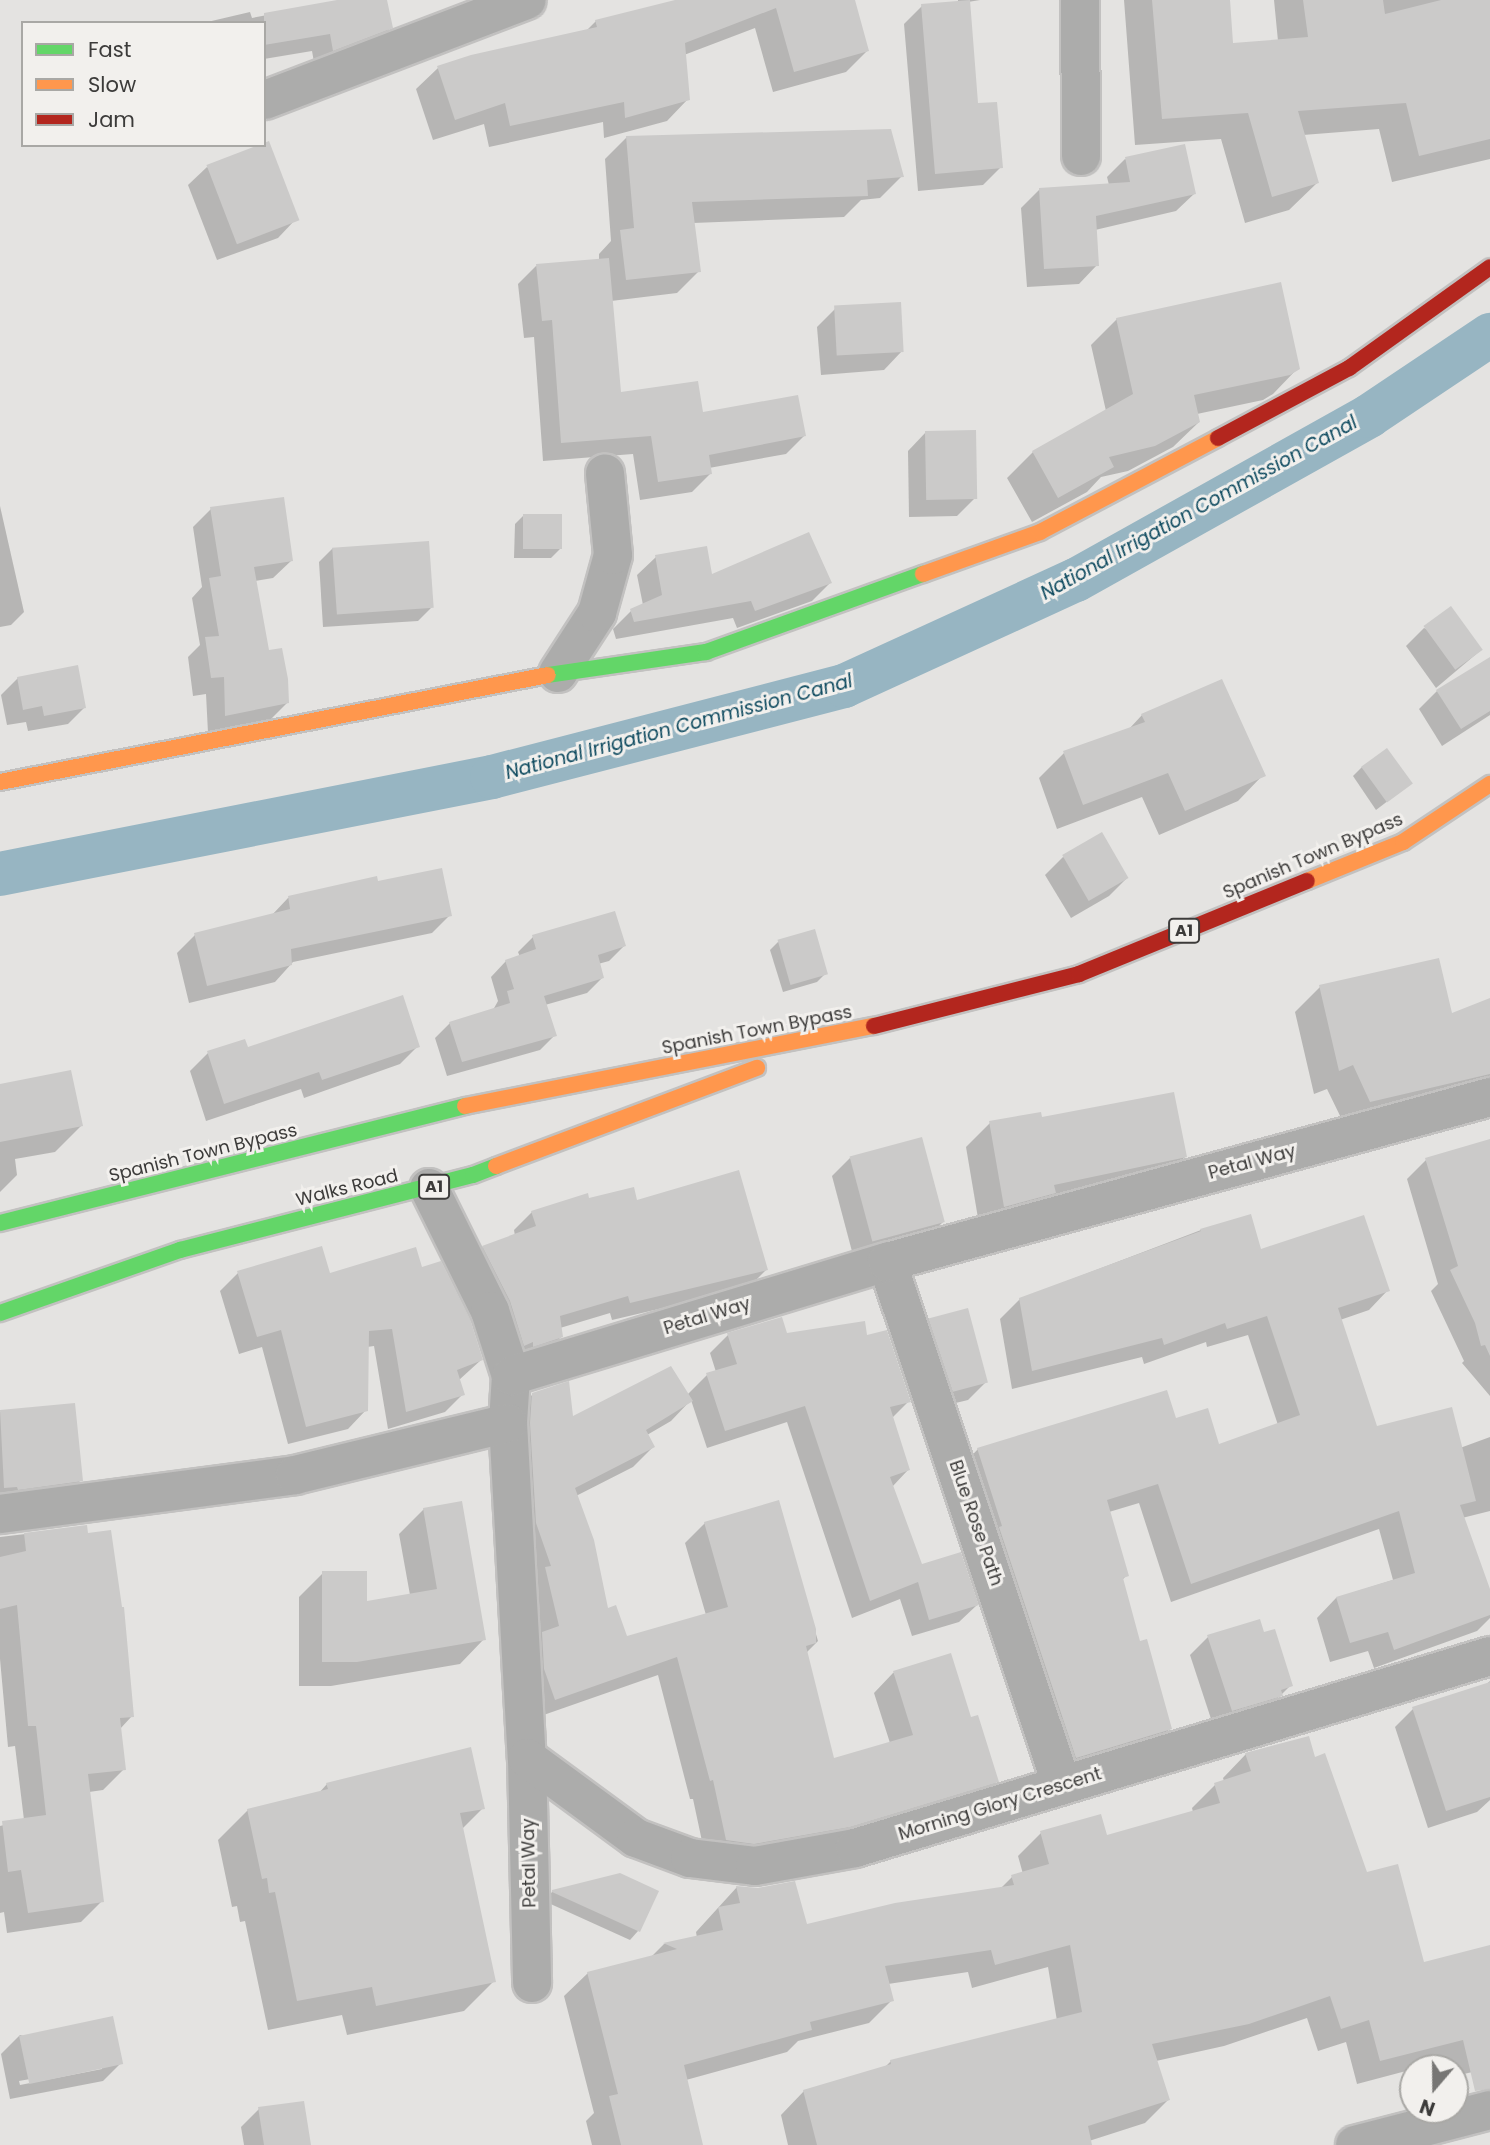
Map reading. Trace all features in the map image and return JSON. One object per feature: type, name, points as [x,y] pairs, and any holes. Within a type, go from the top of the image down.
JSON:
[{"type":"main road","points":[[0,782],[558,673],[706,652],[1040,531],[1349,368],[1490,267]]},
{"type":"main road","name":"Spanish Town Bypass","points":[[0,1223],[458,1107],[858,1030],[1079,974],[1403,842],[1490,784]]},
{"type":"main road","name":"Walks Road","points":[[0,1313],[180,1250],[473,1175],[858,1030]]},
{"type":"street","points":[[266,100],[527,0]]},
{"type":"street","points":[[1080,0],[1081,156]]},
{"type":"street","points":[[558,673],[597,613],[613,555],[605,473]]},
{"type":"street","name":"Petal Way","points":[[532,1983],[527,1758],[508,1423],[511,1376],[887,1262],[1490,1097]]},
{"type":"street","points":[[429,1188],[490,1311],[511,1376]]},
{"type":"street","name":"Blue Rose Path","points":[[887,1262],[1062,1786]]},
{"type":"street","points":[[0,1514],[295,1475],[508,1423]]},
{"type":"street","name":"Morning Glory Crescent","points":[[527,1758],[636,1838],[690,1858],[755,1866],[855,1848],[1490,1656]]},
{"type":"street","points":[[1355,2145],[1490,2110]]},
{"type":"building","points":[[337,0],[387,0],[393,28],[333,51],[330,34],[266,45],[264,13]]},
{"type":"building","points":[[675,0],[855,0],[869,51],[794,72],[776,8],[685,43],[690,100],[625,118],[624,102],[510,126],[505,103],[455,120],[437,66],[471,55],[597,27],[595,20]]},
{"type":"building","points":[[970,0],[978,103],[997,102],[1003,168],[935,174],[921,4]]},
{"type":"building","points":[[1152,0],[1230,0],[1233,43],[1308,37],[1303,0],[1383,0],[1385,14],[1441,0],[1490,0],[1490,139],[1419,156],[1406,103],[1298,111],[1319,183],[1272,197],[1248,113],[1162,119]]},
{"type":"building","points":[[891,129],[904,177],[867,180],[868,196],[692,202],[701,272],[626,280],[620,230],[634,228],[626,136]]},
{"type":"building","points":[[269,141],[299,220],[237,244],[206,165],[253,147],[266,147],[266,142]]},
{"type":"building","points":[[1185,144],[1196,194],[1096,216],[1099,266],[1044,269],[1039,188],[1130,182],[1125,157]]},
{"type":"building","points":[[609,258],[621,392],[698,381],[703,412],[798,395],[806,436],[709,455],[712,474],[658,482],[651,436],[561,443],[552,320],[542,321],[536,264]]},
{"type":"building","points":[[1281,282],[1300,369],[1290,375],[1194,395],[1200,422],[1155,446],[1109,457],[1114,467],[1058,498],[1032,451],[1133,394],[1116,318]]},
{"type":"building","points":[[901,302],[904,352],[837,355],[834,306]]},
{"type":"building","points":[[976,430],[977,499],[926,500],[925,431]]},
{"type":"building","points":[[284,497],[293,561],[254,567],[269,650],[282,648],[289,703],[225,716],[224,677],[211,678],[205,637],[219,636],[209,578],[221,576],[210,507]]},
{"type":"building","points":[[523,514],[562,514],[562,549],[523,549]]},
{"type":"building","points":[[809,532],[832,583],[755,611],[751,601],[634,622],[630,609],[662,595],[655,555],[707,546],[712,574]]},
{"type":"building","points":[[429,541],[434,608],[337,615],[332,548]]},
{"type":"building","points":[[1451,606],[1483,650],[1455,670],[1423,626]]},
{"type":"building","points":[[1490,657],[1490,711],[1461,729],[1436,690]]},
{"type":"building","points":[[78,665],[86,708],[44,716],[42,706],[23,710],[17,677]]},
{"type":"building","points":[[1222,679],[1266,776],[1185,811],[1168,773],[1083,805],[1063,751],[1145,722],[1141,714]]},
{"type":"building","points":[[1387,748],[1413,784],[1387,802],[1361,767]]},
{"type":"building","points":[[1102,832],[1128,878],[1089,901],[1062,855]]},
{"type":"building","points":[[442,868],[452,916],[291,949],[292,965],[207,986],[194,933],[290,909],[288,896],[377,876],[378,881]]},
{"type":"building","points":[[615,911],[626,946],[598,955],[604,978],[544,996],[557,1036],[462,1062],[449,1022],[510,1003],[507,991],[514,989],[505,960],[536,949],[532,935]]},
{"type":"building","points":[[815,929],[828,974],[790,985],[778,940]]},
{"type":"building","points":[[1439,958],[1452,1013],[1490,998],[1490,1074],[1370,1102],[1353,1065],[1339,1071],[1319,985]]},
{"type":"building","points":[[403,995],[420,1047],[322,1080],[319,1072],[224,1104],[207,1051],[245,1039],[248,1047]]},
{"type":"building","points":[[71,1070],[83,1126],[0,1142],[0,1084]]},
{"type":"building","points":[[1174,1092],[1187,1157],[1054,1185],[1056,1193],[1004,1207],[989,1121],[1041,1112],[1042,1117]]},
{"type":"building","points":[[922,1137],[945,1222],[872,1241],[850,1156]]},
{"type":"building","points":[[1490,1139],[1490,1356],[1485,1345],[1481,1346],[1475,1323],[1450,1270],[1458,1266],[1425,1158]]},
{"type":"building","points":[[739,1170],[768,1270],[630,1303],[628,1296],[560,1316],[563,1337],[533,1347],[533,1342],[524,1346],[510,1301],[482,1246],[536,1226],[531,1211],[588,1193],[589,1198],[634,1187],[637,1200]]},
{"type":"building","points":[[1251,1214],[1261,1249],[1364,1215],[1390,1291],[1338,1308],[1377,1426],[1452,1407],[1476,1501],[1460,1505],[1490,1589],[1490,1615],[1394,1650],[1388,1632],[1350,1643],[1336,1597],[1415,1573],[1399,1511],[1191,1584],[1158,1484],[1107,1500],[1129,1576],[1123,1578],[1140,1641],[1147,1639],[1172,1729],[1076,1758],[999,1527],[1002,1526],[977,1448],[1167,1390],[1176,1418],[1208,1408],[1219,1444],[1300,1415],[1267,1316],[1227,1329],[1225,1323],[1164,1345],[1162,1338],[1032,1371],[1019,1298],[1201,1231],[1200,1229]]},
{"type":"building","points":[[322,1246],[330,1273],[416,1247],[422,1267],[441,1261],[470,1319],[483,1360],[457,1370],[465,1395],[406,1412],[392,1329],[369,1331],[368,1411],[306,1427],[281,1330],[257,1337],[237,1271]]},
{"type":"building","points":[[968,1308],[988,1382],[948,1393],[928,1319]]},
{"type":"building","points":[[782,1317],[787,1333],[865,1321],[867,1335],[887,1330],[911,1402],[890,1407],[910,1470],[890,1477],[922,1564],[961,1552],[979,1605],[929,1620],[918,1582],[870,1601],[805,1406],[725,1431],[706,1373],[737,1364],[727,1333]]},
{"type":"building","points":[[671,1366],[693,1401],[646,1430],[655,1447],[575,1488],[594,1540],[608,1608],[616,1605],[627,1636],[728,1607],[704,1522],[779,1500],[816,1629],[816,1643],[806,1646],[834,1758],[913,1735],[893,1671],[951,1653],[971,1717],[978,1715],[999,1782],[850,1827],[754,1844],[726,1840],[713,1780],[710,1781],[677,1657],[555,1700],[544,1669],[542,1632],[559,1626],[545,1567],[551,1566],[536,1523],[530,1423],[532,1393],[569,1381],[573,1416]]},
{"type":"building","points":[[75,1403],[83,1481],[18,1490],[17,1487],[4,1488],[0,1410]]},
{"type":"building","points":[[462,1501],[486,1640],[357,1662],[322,1662],[322,1571],[367,1571],[367,1601],[437,1589],[423,1508]]},
{"type":"building","points":[[87,1525],[88,1533],[111,1530],[124,1607],[134,1717],[120,1718],[126,1770],[88,1774],[104,1902],[28,1913],[21,1870],[8,1872],[2,1821],[46,1815],[36,1726],[28,1726],[17,1605],[0,1609],[0,1557],[26,1551],[24,1533]]},
{"type":"building","points":[[1260,1619],[1264,1632],[1275,1629],[1293,1686],[1281,1690],[1283,1696],[1232,1711],[1207,1635]]},
{"type":"building","points":[[1490,1682],[1490,1797],[1446,1811],[1412,1707]]},
{"type":"building","points":[[1309,1736],[1315,1757],[1325,1753],[1367,1872],[1398,1864],[1424,1962],[1490,1945],[1490,2089],[1475,2091],[1469,2054],[1466,2054],[1463,2040],[1399,2054],[1380,2061],[1369,2020],[1341,2029],[1330,1996],[1249,2024],[1152,2044],[1170,2100],[1088,2126],[1092,2145],[817,2145],[803,2090],[891,2064],[890,2060],[1082,2012],[1070,1945],[995,1965],[991,1950],[885,1966],[894,2001],[810,2022],[812,2030],[684,2065],[703,2145],[621,2145],[609,2096],[618,2094],[587,1972],[677,1949],[663,1943],[723,1930],[718,1907],[740,1903],[736,1886],[758,1888],[795,1881],[807,1924],[895,1903],[1014,1885],[1011,1875],[1049,1864],[1040,1831],[1101,1814],[1107,1835],[1220,1803],[1214,1783],[1251,1771],[1245,1753]]},
{"type":"building","points":[[471,1747],[485,1809],[460,1813],[496,1982],[376,2006],[372,1987],[297,2001],[275,1892],[269,1893],[267,1878],[262,1879],[247,1809],[328,1789],[326,1783]]},
{"type":"building","points":[[620,1873],[659,1891],[640,1932],[552,1892],[552,1890]]},
{"type":"building","points":[[113,2016],[123,2064],[29,2084],[19,2036]]},
{"type":"building","points":[[304,2101],[311,2145],[264,2145],[258,2107]]},
{"type":"waterway","name":"National Irrigation Commission Canal","points":[[0,874],[492,777],[844,686],[1076,580],[1369,416],[1490,335]]},
{"type":"traffic: fast","points":[[548,675],[706,652],[923,574]]},
{"type":"traffic: fast","points":[[0,1223],[465,1106]]},
{"type":"traffic: fast","points":[[0,1313],[180,1250],[473,1175],[496,1166]]},
{"type":"traffic: slow","points":[[923,574],[1040,532],[1218,438]]},
{"type":"traffic: slow","points":[[0,782],[548,675]]},
{"type":"traffic: slow","points":[[1307,881],[1403,842],[1490,784]]},
{"type":"traffic: slow","points":[[465,1106],[874,1026]]},
{"type":"traffic: slow","points":[[496,1166],[757,1068]]},
{"type":"traffic: jam","points":[[1218,438],[1349,368],[1490,267]]},
{"type":"traffic: jam","points":[[874,1026],[1079,974],[1307,881]]}]
